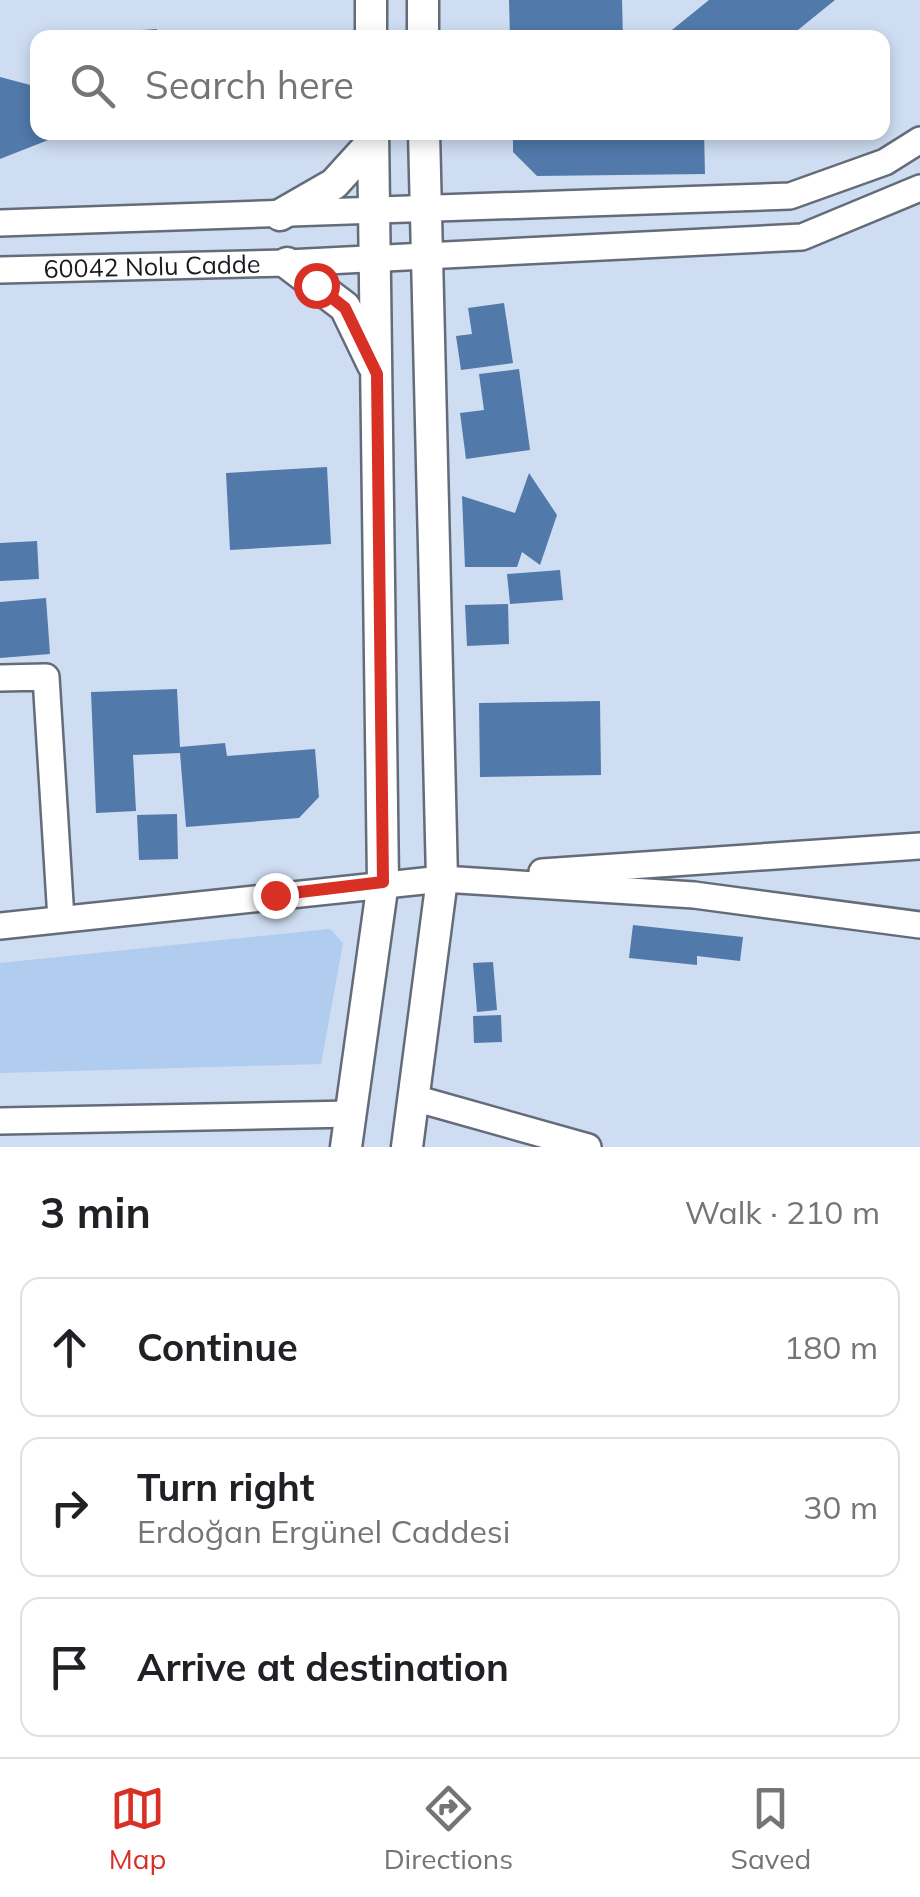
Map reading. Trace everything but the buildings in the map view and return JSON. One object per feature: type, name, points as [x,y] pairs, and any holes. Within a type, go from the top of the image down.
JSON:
[{"type":"main road","points":[[371,0],[372,30]]},
{"type":"main road","points":[[423,0],[423,30]]},
{"type":"main road","points":[[280,215],[334,184],[370,140]]},
{"type":"main road","points":[[346,1147],[383,882],[373,140]]},
{"type":"main road","points":[[407,1147],[442,879],[424,140]]},
{"type":"main road","points":[[287,263],[345,308],[377,374]]},
{"type":"street","points":[[0,223],[790,196],[885,162],[920,140]]},
{"type":"street","name":"60042 Nolu Cadde","points":[[0,270],[287,263],[802,236],[920,188]]},
{"type":"street","points":[[0,678],[46,677],[61,920]]},
{"type":"street","points":[[0,926],[383,882],[920,846]]},
{"type":"street","points":[[442,879],[694,895],[920,925]]},
{"type":"street","points":[[414,1098],[588,1147]]},
{"type":"street","points":[[0,1121],[350,1114]]},
{"type":"shaded area","points":[[0,0],[920,0],[920,1147],[0,1147]]},
{"type":"shaded area","points":[[330,929],[343,943],[321,1064],[0,1073],[0,963]]},
{"type":"route","points":[[275,895],[383,882],[377,374],[345,308],[316,285]]}]
